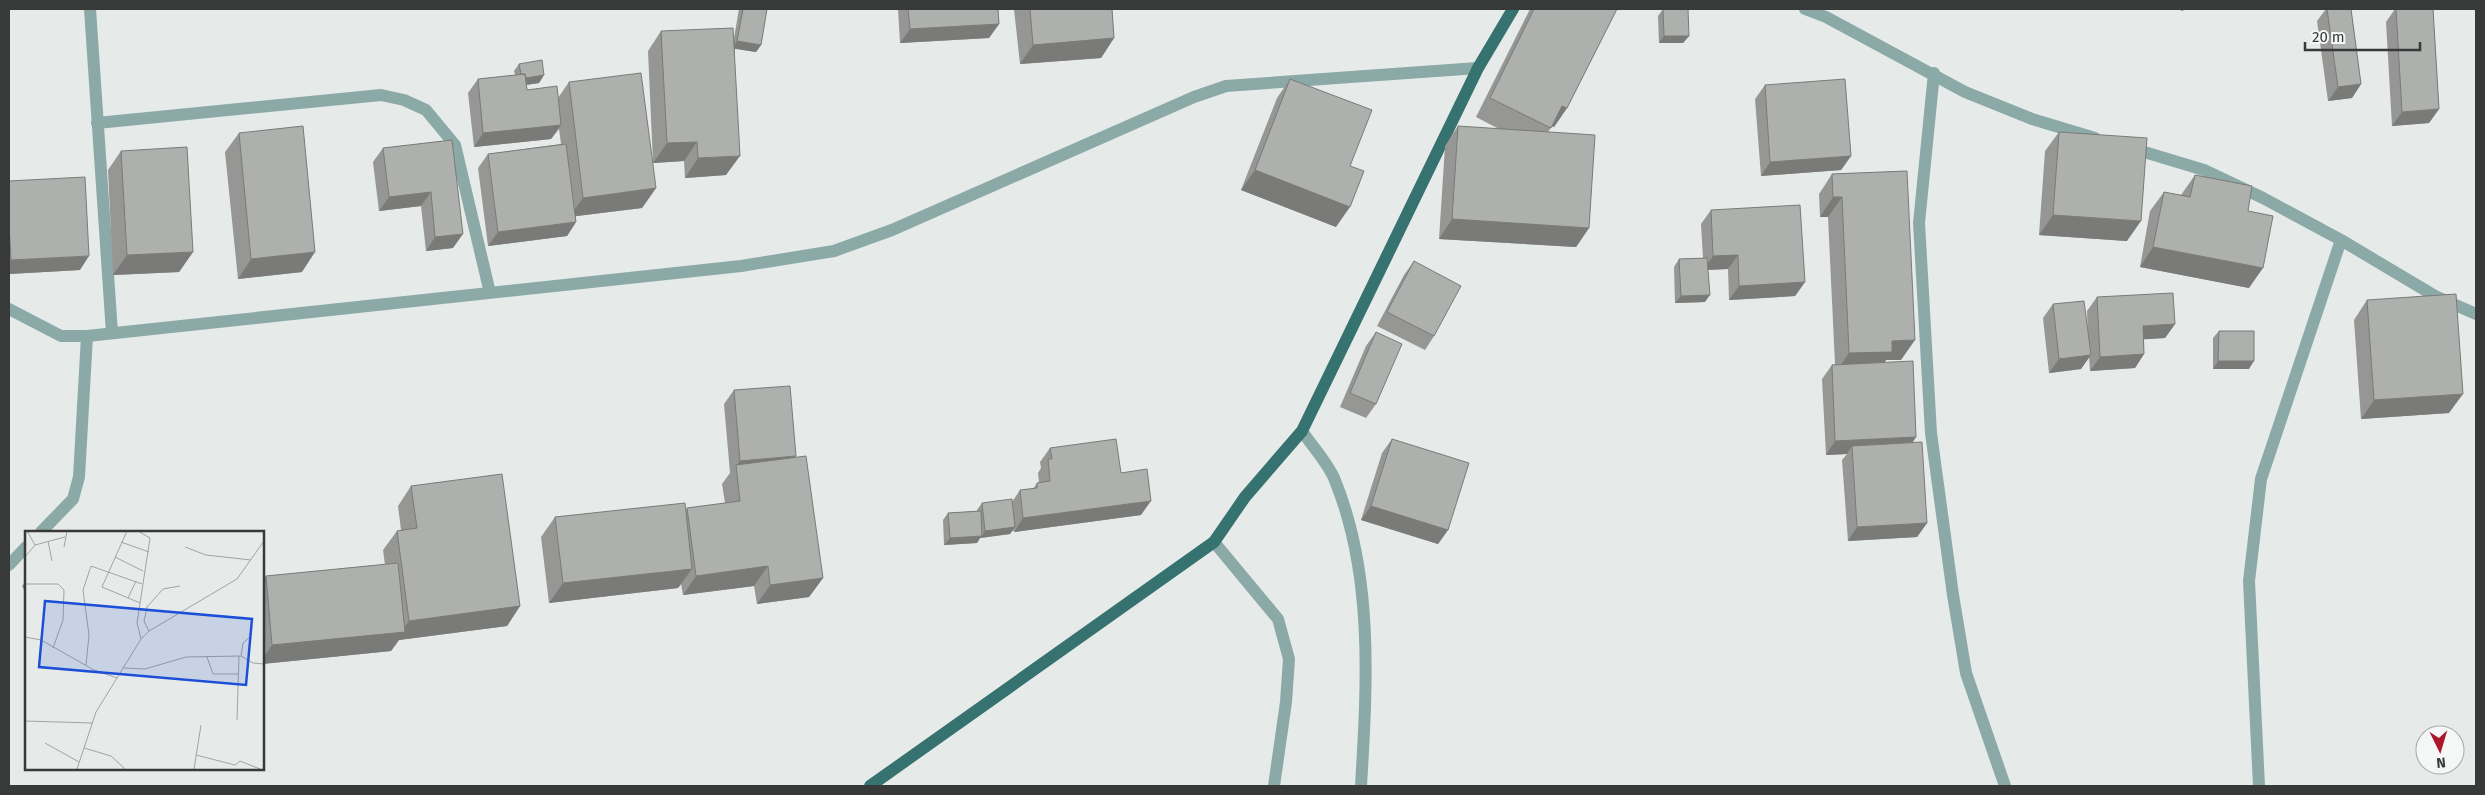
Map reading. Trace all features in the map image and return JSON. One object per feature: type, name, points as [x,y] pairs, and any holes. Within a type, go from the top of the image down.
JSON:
[{"type":"main road","points":[[870,786],[1214,542],[1245,497],[1302,431],[1478,68],[1513,9]]},
{"type":"street","points":[[90,9],[112,333]]},
{"type":"street","points":[[1805,9],[1826,16],[1965,92],[2032,119],[2204,170],[2341,240],[2434,296],[2476,314]]},
{"type":"street","points":[[9,309],[61,336],[87,336],[742,266],[834,251],[892,230],[1194,97],[1226,86],[1478,68]]},
{"type":"street","points":[[1934,74],[1919,223],[1931,434],[1953,595],[1966,673],[2005,786]]},
{"type":"street","points":[[97,122],[381,94],[404,100],[426,110],[456,145],[490,293]]},
{"type":"street","points":[[2259,786],[2249,581],[2261,479],[2341,240]]},
{"type":"street","points":[[42,531],[73,499],[79,478],[87,336]]},
{"type":"street","points":[[1302,431],[1333,476],[1353,532],[1365,624],[1360,786]]},
{"type":"street","points":[[1214,542],[1278,619],[1289,659],[1286,702],[1274,786]]},
{"type":"street","points":[[9,565],[25,548]]},
{"type":"building","points":[[743,9],[767,9],[761,45],[737,41]]},
{"type":"building","points":[[908,9],[998,9],[999,24],[910,29]]},
{"type":"building","points":[[1030,9],[1112,9],[1114,38],[1033,45]]},
{"type":"building","points":[[1534,9],[1617,9],[1567,108],[1562,106],[1551,128],[1490,98]]},
{"type":"building","points":[[1663,9],[1688,9],[1689,36],[1664,36]]},
{"type":"building","points":[[2327,9],[2351,9],[2361,84],[2338,87]]},
{"type":"building","points":[[2396,9],[2433,9],[2439,109],[2402,112]]},
{"type":"building","points":[[733,28],[740,156],[698,158],[697,142],[667,143],[661,31]]},
{"type":"building","points":[[542,60],[544,75],[526,78],[525,74],[521,74],[519,64]]},
{"type":"building","points":[[641,73],[656,188],[583,198],[569,82]]},
{"type":"building","points":[[525,74],[527,90],[557,86],[561,125],[483,133],[478,79]]},
{"type":"building","points":[[1290,79],[1372,110],[1350,166],[1364,171],[1350,207],[1255,170]]},
{"type":"building","points":[[1845,79],[1851,156],[1770,162],[1765,85]]},
{"type":"building","points":[[303,126],[315,252],[251,259],[239,133]]},
{"type":"building","points":[[1458,126],[1595,135],[1589,228],[1452,219]]},
{"type":"building","points":[[2059,132],[2147,138],[2141,221],[2053,215]]},
{"type":"building","points":[[452,140],[463,234],[435,237],[431,192],[389,197],[383,148]]},
{"type":"building","points":[[566,144],[576,222],[498,232],[488,154]]},
{"type":"building","points":[[187,147],[193,252],[127,255],[121,151]]},
{"type":"building","points":[[1907,171],[1915,340],[1892,341],[1892,352],[1849,353],[1842,197],[1833,197],[1832,174]]},
{"type":"building","points":[[2195,175],[2252,186],[2248,211],[2273,216],[2263,268],[2153,247],[2164,192],[2190,197]]},
{"type":"building","points":[[85,177],[89,256],[11,260],[9,181]]},
{"type":"building","points":[[1800,205],[1805,282],[1739,286],[1738,255],[1713,256],[1711,210]]},
{"type":"building","points":[[1707,258],[1710,295],[1681,296],[1679,259]]},
{"type":"building","points":[[1414,261],[1461,286],[1434,336],[1387,312]]},
{"type":"building","points":[[2173,293],[2175,324],[2143,326],[2144,354],[2100,357],[2097,297]]},
{"type":"building","points":[[2456,294],[2463,394],[2374,400],[2367,300]]},
{"type":"building","points":[[2084,301],[2091,355],[2059,359],[2053,304]]},
{"type":"building","points":[[2219,331],[2254,331],[2254,361],[2218,361]]},
{"type":"building","points":[[1376,332],[1402,344],[1376,404],[1350,393]]},
{"type":"building","points":[[1913,361],[1916,437],[1835,441],[1832,365]]},
{"type":"building","points":[[790,386],[796,456],[740,461],[734,390]]},
{"type":"building","points":[[1116,439],[1121,473],[1147,469],[1151,501],[1023,518],[1020,490],[1037,488],[1037,483],[1050,481],[1048,459],[1052,459],[1050,448]]},
{"type":"building","points":[[1392,439],[1469,463],[1448,530],[1371,506]]},
{"type":"building","points":[[1922,442],[1927,523],[1857,527],[1852,446]]},
{"type":"building","points":[[806,456],[823,578],[770,585],[768,566],[696,576],[687,508],[740,501],[736,465]]},
{"type":"building","points":[[502,474],[520,606],[409,621],[397,531],[417,528],[411,486]]},
{"type":"building","points":[[1012,499],[1015,527],[985,531],[982,503]]},
{"type":"building","points":[[685,503],[692,569],[563,583],[555,517]]},
{"type":"building","points":[[981,511],[982,536],[950,538],[948,513]]},
{"type":"building","points":[[398,563],[405,632],[272,645],[266,576]]}]
